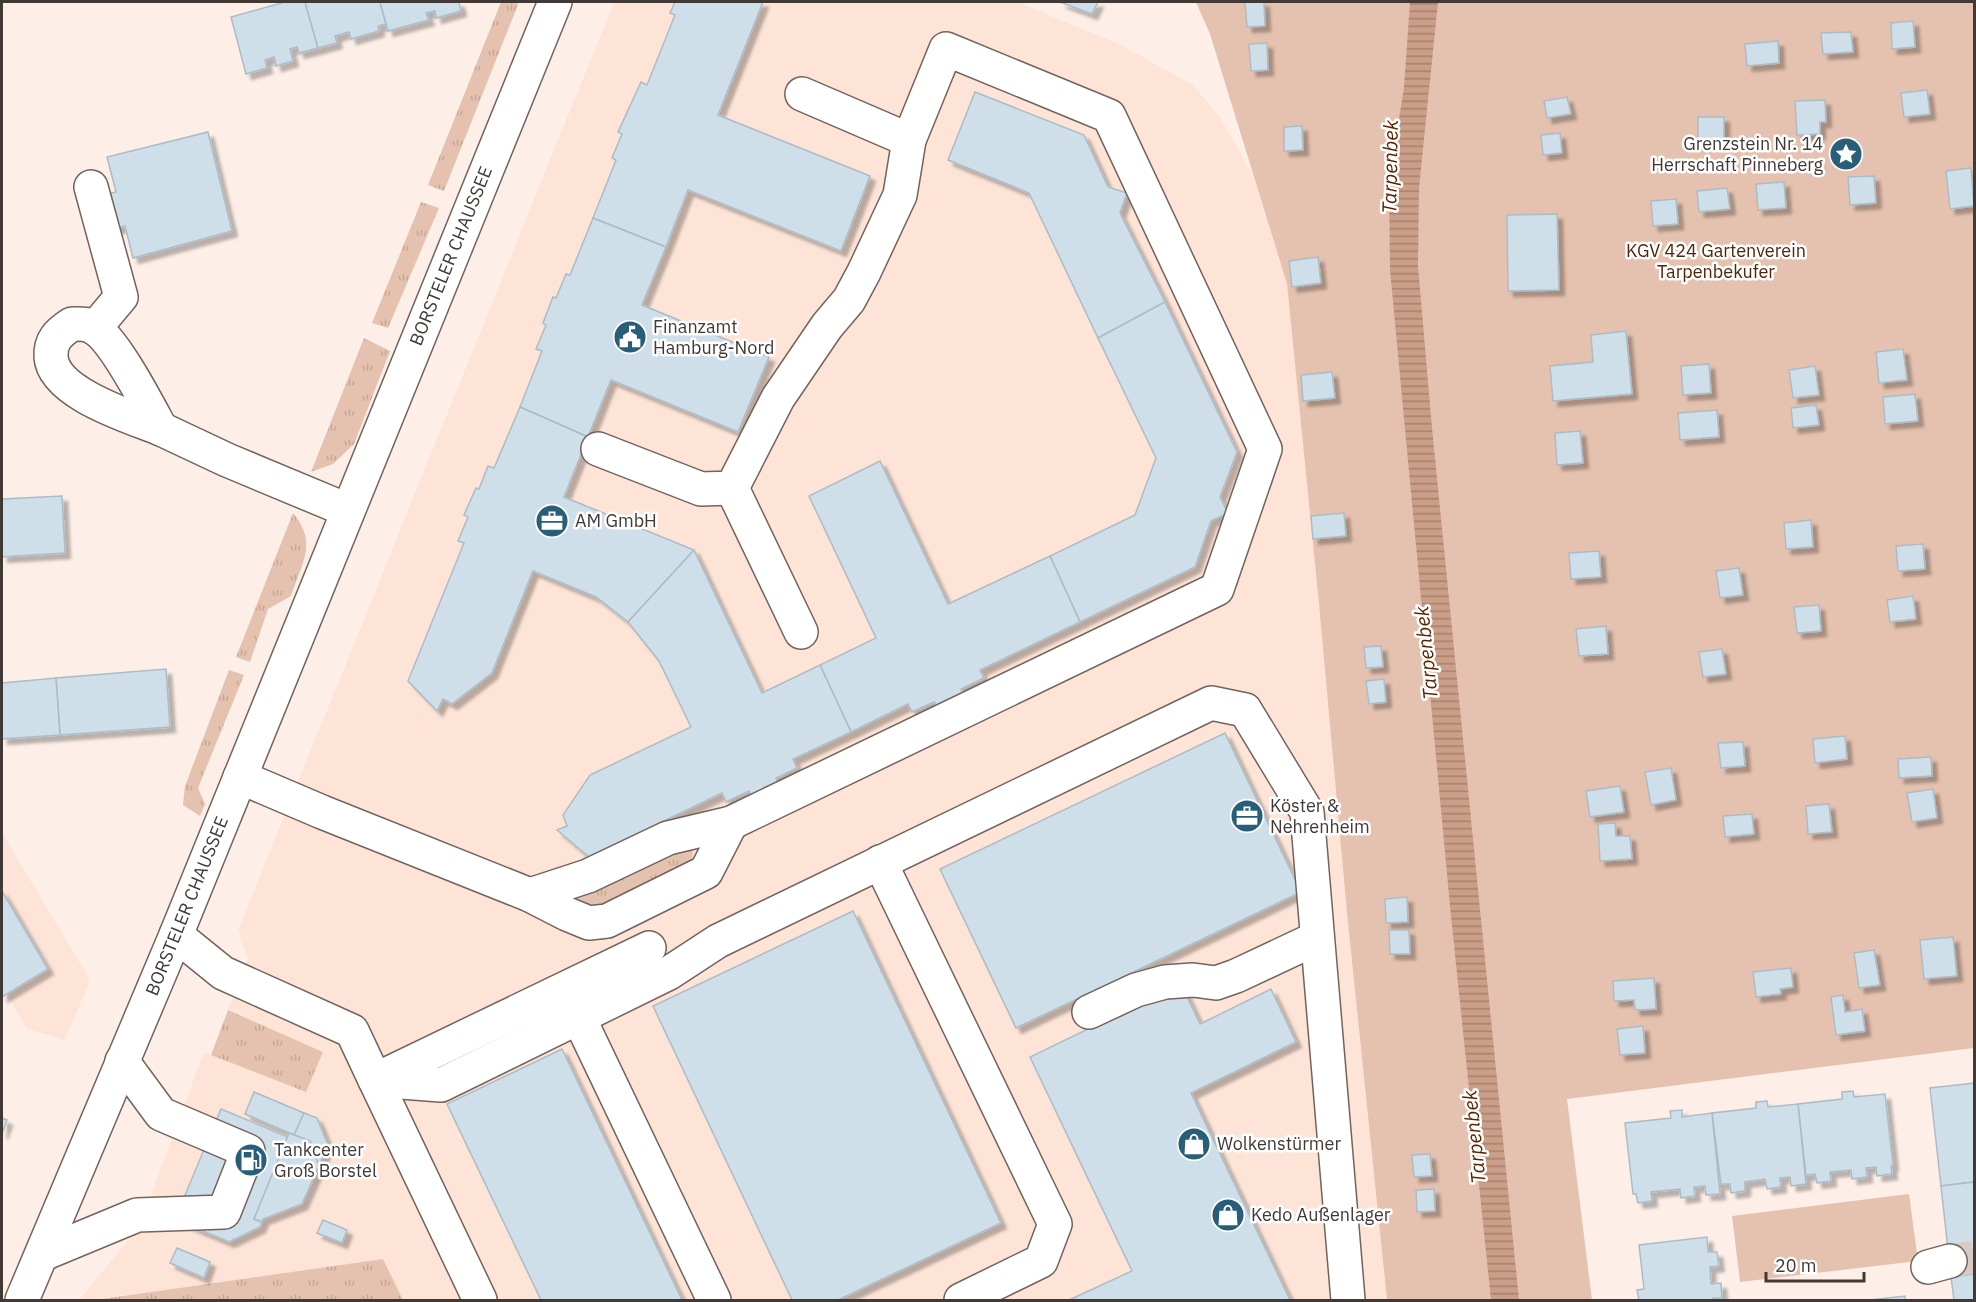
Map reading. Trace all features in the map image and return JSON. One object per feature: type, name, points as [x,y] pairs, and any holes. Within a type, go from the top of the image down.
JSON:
[{"type":"main road","name":"BORSTELER CHAUSSEE","points":[[22,1300],[176,935],[555,2]]},
{"type":"main road","points":[[530,896],[588,876],[668,838],[731,823],[1217,589],[1265,449],[1109,116],[946,49],[909,140],[900,195],[864,272],[849,300],[827,326],[778,398],[732,488]]},
{"type":"main road","points":[[802,94],[909,140]]},
{"type":"main road","points":[[91,187],[120,297],[95,328]]},
{"type":"main road","points":[[161,429],[112,345],[95,328],[86,324],[72,324],[58,333],[51,346],[51,361],[62,379],[84,396],[347,510]]},
{"type":"main road","points":[[598,449],[701,489],[732,488]]},
{"type":"main road","points":[[732,488],[801,632]]},
{"type":"main road","points":[[375,1080],[441,1085],[669,973],[718,941],[1211,704],[1245,710],[1307,813],[1348,1300]]},
{"type":"main road","points":[[240,777],[530,896],[589,923],[607,921],[706,872],[731,823]]},
{"type":"main road","points":[[880,862],[1055,1224],[1041,1261],[961,1300]]},
{"type":"main road","points":[[176,935],[223,973],[352,1031],[480,1300]]},
{"type":"main road","points":[[1089,1012],[1136,990],[1166,982],[1193,980],[1216,983],[1317,938]]},
{"type":"main road","points":[[375,1080],[649,948]]},
{"type":"main road","points":[[579,1018],[714,1300]]},
{"type":"main road","points":[[43,1254],[137,1215],[224,1212],[248,1151],[161,1114],[122,1061]]},
{"type":"shaded area","points":[[614,2],[1018,2],[1121,45],[1193,85],[1220,117],[1253,176],[1287,284],[1347,913],[1387,1300],[403,1300],[383,1259],[79,1300],[139,1227],[204,1052],[306,1092],[323,1052],[228,1010],[248,959],[238,930]]},
{"type":"shaded area","points":[[1410,2],[1438,2],[1419,188],[1418,266],[1432,428],[1519,1300],[1491,1300],[1451,916],[1390,270],[1389,183],[1404,87]]},
{"type":"shaded area","points":[[2,833],[90,980],[65,1040],[27,1029],[7,995],[2,997]]},
{"type":"green space","points":[[501,2],[519,2],[444,191],[428,185]]},
{"type":"green space","name":"KGV 424 Gartenverein Tarpenbekufer","points":[[1196,2],[1974,2],[1974,1048],[1567,1099],[1592,1300],[1387,1300],[1347,913],[1287,284],[1210,34]]},
{"type":"green space","points":[[421,202],[439,208],[388,328],[372,323]]},
{"type":"green space","points":[[364,338],[390,351],[354,444],[333,464],[311,472]]},
{"type":"green space","points":[[293,513],[305,534],[306,553],[291,596],[268,609],[250,662],[236,657]]},
{"type":"green space","points":[[229,670],[244,675],[198,788],[205,804],[200,816],[183,805],[185,786]]},
{"type":"green space","points":[[691,849],[693,852],[691,866],[600,909],[558,899],[659,850]]},
{"type":"green space","points":[[228,1010],[323,1052],[306,1092],[211,1055]]},
{"type":"green space","points":[[1909,1194],[1918,1261],[1740,1282],[1732,1216]]},
{"type":"green space","points":[[383,1259],[403,1300],[91,1300],[109,1298]]},
{"type":"building","points":[[285,2],[305,2],[318,48],[299,53],[297,47],[290,49],[293,61],[276,66],[274,57],[265,60],[267,68],[246,74],[231,17]]},
{"type":"building","points":[[305,2],[380,2],[386,24],[378,26],[379,31],[351,39],[349,32],[335,36],[337,43],[318,48]]},
{"type":"building","points":[[380,2],[459,2],[461,11],[436,18],[435,11],[426,13],[429,20],[388,31]]},
{"type":"building","points":[[675,2],[763,2],[718,115],[870,176],[841,251],[688,190],[666,247],[593,218],[616,160],[612,158],[622,134],[618,132],[641,82],[647,85],[675,15],[670,13]]},
{"type":"building","points":[[1060,2],[1098,2],[1092,14]]},
{"type":"building","points":[[1245,2],[1264,2],[1265,26],[1247,27]]},
{"type":"building","points":[[1913,21],[1915,47],[1892,49],[1891,23]]},
{"type":"building","points":[[1851,32],[1853,52],[1823,54],[1821,33]]},
{"type":"building","points":[[1778,41],[1779,63],[1747,66],[1745,44]]},
{"type":"building","points":[[1267,43],[1268,70],[1251,71],[1249,44]]},
{"type":"building","points":[[1927,90],[1930,114],[1904,117],[1901,93]]},
{"type":"building","points":[[975,92],[1084,135],[1108,187],[1127,193],[1120,213],[1165,302],[1098,338],[1029,193],[948,160]]},
{"type":"building","points":[[1567,97],[1571,114],[1547,118],[1544,101]]},
{"type":"building","points":[[1825,100],[1826,122],[1820,122],[1820,134],[1797,135],[1795,101]]},
{"type":"building","points":[[1698,117],[1724,117],[1724,142],[1698,142]]},
{"type":"building","points":[[1302,126],[1303,150],[1284,151],[1284,127]]},
{"type":"building","points":[[208,132],[232,231],[133,258],[125,226],[106,231],[96,197],[116,192],[107,157]]},
{"type":"building","points":[[1560,133],[1562,153],[1543,155],[1541,135]]},
{"type":"building","points":[[1971,168],[1974,206],[1950,209],[1946,171]]},
{"type":"building","points":[[1874,176],[1876,203],[1850,205],[1848,177]]},
{"type":"building","points":[[1784,182],[1786,208],[1758,210],[1756,184]]},
{"type":"building","points":[[1727,188],[1730,209],[1699,212],[1697,191]]},
{"type":"building","points":[[1676,199],[1678,224],[1653,226],[1651,201]]},
{"type":"building","points":[[1557,214],[1559,290],[1508,291],[1507,215]]},
{"type":"building","name":"Finanzamt Hamburg-Nord","points":[[593,218],[666,247],[642,305],[769,357],[738,432],[611,380],[588,437],[520,407],[542,351],[536,349],[546,325],[543,323],[553,297],[556,298],[566,274],[570,275]]},
{"type":"building","points":[[1318,257],[1321,283],[1292,287],[1289,261]]},
{"type":"building","points":[[1165,302],[1237,452],[1220,497],[1228,513],[1211,521],[1195,567],[1080,622],[1050,556],[1135,515],[1156,458],[1098,338]]},
{"type":"building","points":[[1626,331],[1632,394],[1553,401],[1550,366],[1593,362],[1591,335]]},
{"type":"building","points":[[1903,349],[1907,380],[1879,383],[1876,352]]},
{"type":"building","points":[[1709,364],[1711,393],[1683,395],[1681,366]]},
{"type":"building","points":[[1815,366],[1819,395],[1793,398],[1789,370]]},
{"type":"building","points":[[1332,372],[1335,398],[1303,401],[1301,375]]},
{"type":"building","points":[[1915,394],[1918,421],[1885,424],[1883,397]]},
{"type":"building","points":[[1816,405],[1819,425],[1793,428],[1791,408]]},
{"type":"building","points":[[520,407],[588,437],[564,497],[694,550],[628,622],[596,597],[533,571],[492,673],[452,704],[443,699],[437,711],[408,681],[464,543],[458,541],[468,517],[464,515],[476,488],[479,489],[488,466],[494,468]]},
{"type":"building","points":[[1717,410],[1719,437],[1680,440],[1678,413]]},
{"type":"building","points":[[1580,431],[1583,463],[1557,465],[1555,433]]},
{"type":"building","points":[[880,461],[948,604],[1050,556],[1080,622],[980,670],[984,678],[961,689],[963,693],[937,706],[934,702],[912,712],[908,704],[851,732],[820,665],[876,638],[809,496]]},
{"type":"building","points":[[62,496],[65,553],[2,557],[2,499]]},
{"type":"building","points":[[1344,513],[1346,536],[1313,539],[1311,516]]},
{"type":"building","points":[[1811,520],[1813,547],[1786,549],[1784,523]]},
{"type":"building","points":[[1923,544],[1925,569],[1898,571],[1896,546]]},
{"type":"building","points":[[694,550],[762,693],[820,665],[851,732],[793,759],[797,768],[776,778],[778,782],[751,795],[749,791],[726,802],[722,793],[589,857],[557,830],[567,826],[563,815],[590,775],[691,727],[659,661],[628,622]]},
{"type":"building","points":[[1599,551],[1601,577],[1571,579],[1569,553]]},
{"type":"building","points":[[1739,568],[1743,595],[1720,598],[1716,571]]},
{"type":"building","points":[[1913,596],[1916,619],[1890,622],[1887,600]]},
{"type":"building","points":[[1819,605],[1821,631],[1797,633],[1794,607]]},
{"type":"building","points":[[1606,626],[1608,654],[1579,656],[1576,629]]},
{"type":"building","points":[[1381,646],[1383,667],[1366,668],[1364,647]]},
{"type":"building","points":[[1722,649],[1726,674],[1703,677],[1699,652]]},
{"type":"building","points":[[166,669],[170,727],[60,735],[56,678]]},
{"type":"building","points":[[56,678],[60,735],[2,739],[2,683]]},
{"type":"building","points":[[1384,679],[1386,702],[1369,704],[1366,681]]},
{"type":"building","points":[[1225,733],[1301,892],[1016,1028],[940,869]]},
{"type":"building","points":[[1845,736],[1847,759],[1815,763],[1813,739]]},
{"type":"building","points":[[1743,742],[1745,766],[1721,768],[1718,743]]},
{"type":"building","points":[[1931,757],[1932,776],[1899,778],[1898,759]]},
{"type":"building","points":[[1671,768],[1676,800],[1651,805],[1645,772]]},
{"type":"building","points":[[1620,786],[1624,812],[1590,817],[1586,791]]},
{"type":"building","points":[[1933,789],[1937,818],[1912,822],[1907,793]]},
{"type":"building","points":[[1829,804],[1832,832],[1808,834],[1806,806]]},
{"type":"building","points":[[1752,814],[1754,834],[1725,837],[1723,816]]},
{"type":"building","points":[[1615,823],[1616,836],[1630,836],[1632,859],[1600,861],[1598,824]]},
{"type":"building","points":[[2,891],[48,969],[2,997]]},
{"type":"building","points":[[1407,897],[1408,922],[1386,923],[1385,899]]},
{"type":"building","points":[[853,911],[1001,1223],[838,1300],[792,1300],[653,1006]]},
{"type":"building","points":[[1389,930],[1409,930],[1410,954],[1390,954]]},
{"type":"building","points":[[1953,937],[1957,976],[1924,979],[1920,940]]},
{"type":"building","points":[[1874,950],[1880,985],[1859,988],[1854,953]]},
{"type":"building","points":[[1791,968],[1793,987],[1780,989],[1781,994],[1756,997],[1753,972]]},
{"type":"building","points":[[1654,978],[1656,1009],[1635,1010],[1634,1000],[1614,1001],[1613,981]]},
{"type":"building","points":[[1181,984],[1200,1024],[1271,989],[1296,1042],[1191,1093],[1290,1300],[1069,1300],[1132,1271],[1030,1057]]},
{"type":"building","points":[[1843,995],[1845,1012],[1862,1009],[1865,1031],[1836,1035],[1831,997]]},
{"type":"building","points":[[1643,1026],[1645,1053],[1620,1055],[1617,1029]]},
{"type":"building","points":[[562,1049],[682,1300],[541,1300],[447,1104]]},
{"type":"building","points":[[1974,1083],[1974,1182],[1941,1186],[1930,1088]]},
{"type":"building","points":[[1853,1091],[1854,1097],[1885,1094],[1892,1174],[1877,1176],[1876,1167],[1866,1168],[1867,1177],[1852,1179],[1851,1170],[1830,1172],[1831,1181],[1817,1183],[1815,1174],[1806,1175],[1798,1104],[1842,1099],[1842,1092]]},
{"type":"building","points":[[254,1092],[304,1113],[294,1135],[245,1114]]},
{"type":"building","points":[[1767,1101],[1768,1107],[1798,1104],[1806,1184],[1791,1186],[1790,1177],[1780,1178],[1781,1187],[1767,1189],[1765,1179],[1745,1182],[1745,1191],[1731,1193],[1730,1184],[1721,1184],[1712,1113],[1756,1108],[1756,1102]]},
{"type":"building","points":[[221,1109],[288,1137],[254,1219],[262,1222],[260,1227],[229,1242],[175,1219]]},
{"type":"building","points":[[1682,1110],[1682,1117],[1712,1113],[1720,1194],[1706,1195],[1705,1186],[1694,1187],[1695,1196],[1681,1198],[1680,1189],[1651,1192],[1652,1201],[1638,1203],[1636,1194],[1633,1194],[1625,1123],[1671,1118],[1670,1111]]},
{"type":"building","points":[[304,1113],[317,1118],[328,1145],[319,1166],[310,1141],[294,1135]]},
{"type":"building","points":[[2,1118],[7,1120],[2,1134]]},
{"type":"building","points":[[289,1133],[310,1141],[319,1166],[302,1204],[263,1219],[262,1222],[254,1219]]},
{"type":"building","points":[[1430,1154],[1432,1176],[1414,1177],[1412,1155]]},
{"type":"building","points":[[1974,1182],[1974,1274],[1951,1277],[1941,1186]]},
{"type":"building","points":[[1434,1189],[1435,1211],[1417,1212],[1416,1190]]},
{"type":"building","points":[[323,1220],[347,1230],[342,1243],[317,1233]]},
{"type":"building","points":[[1707,1237],[1708,1252],[1717,1252],[1719,1266],[1710,1267],[1711,1284],[1721,1283],[1722,1298],[1639,1300],[1637,1290],[1644,1289],[1639,1245]]},
{"type":"building","points":[[177,1248],[210,1262],[204,1278],[170,1263]]},
{"type":"building","points":[[1974,1274],[1974,1300],[1954,1300],[1951,1277]]},
{"type":"building","points":[[1905,1296],[1905,1300],[1869,1300]]},
{"type":"tunnel","points":[[1950,1261],[1974,1257]]},
{"type":"place","name":"Grenzstein Nr. 14 Herrschaft Pinneberg","points":[[1846,154]]},
{"type":"place","name":"Finanzamt Hamburg-Nord","points":[[630,337]]},
{"type":"place","name":"AM GmbH","points":[[552,521]]},
{"type":"place","name":"Köster & Nehrenheim","points":[[1247,816]]},
{"type":"place","name":"Wolkenstürmer","points":[[1194,1144]]},
{"type":"place","name":"Tankcenter Groß Borstel","points":[[251,1160]]},
{"type":"place","name":"Kedo Außenlager","points":[[1228,1215]]},
{"type":"water label","name":"Tarpenbek","points":[[1390,167]]},
{"type":"water label","name":"Tarpenbek","points":[[1426,653]]},
{"type":"water label","name":"Tarpenbek","points":[[1474,1137]]}]
